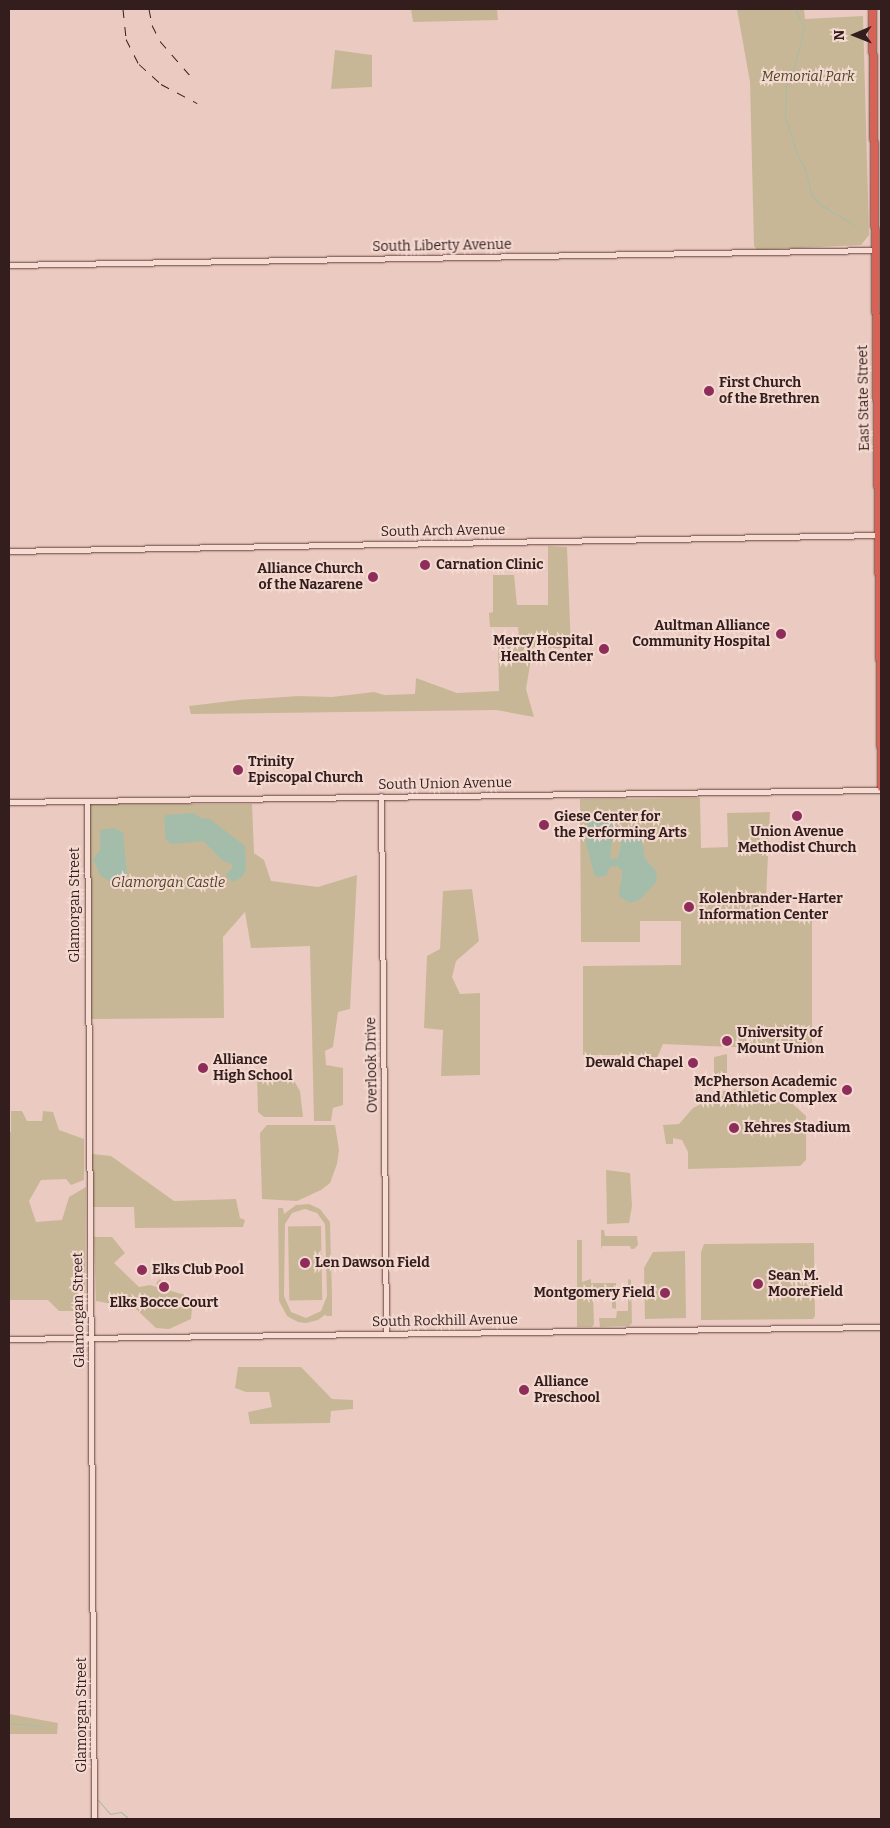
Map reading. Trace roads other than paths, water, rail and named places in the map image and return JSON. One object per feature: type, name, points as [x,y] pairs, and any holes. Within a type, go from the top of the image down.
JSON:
[{"type":"highway","name":"East State Street","points":[[872,9],[881,788]]},
{"type":"street","name":"South Liberty Avenue","points":[[9,265],[875,250]]},
{"type":"street","name":"South Arch Avenue","points":[[9,551],[878,535]]},
{"type":"street","name":"South Union Avenue","points":[[9,802],[881,788]]},
{"type":"street","name":"Overlook Drive","points":[[381,796],[386,1333]]},
{"type":"street","name":"Glamorgan Street","points":[[87,801],[94,1819]]},
{"type":"street","name":"South Rockhill Avenue","points":[[9,1339],[881,1327]]},
{"type":"waterway","points":[[795,9],[804,28],[793,72],[786,86],[785,117],[797,154],[806,172],[811,194],[821,205],[854,225]]},
{"type":"waterway","points":[[9,1723],[43,1726]]},
{"type":"waterway","points":[[98,1800],[110,1814],[121,1812],[129,1819]]},
{"type":"railway","points":[[123,9],[126,39],[139,64],[161,84],[197,103]]},
{"type":"railway","points":[[149,9],[152,25],[160,41],[194,80]]},
{"type":"place","name":"First Church of the Brethren","points":[[709,391]]},
{"type":"place","name":"Carnation Clinic","points":[[425,565]]},
{"type":"place","name":"Alliance Church of the Nazarene","points":[[373,577]]},
{"type":"place","name":"Aultman Alliance Community Hospital","points":[[781,634]]},
{"type":"place","name":"Mercy Hospital Health Center","points":[[604,649]]},
{"type":"place","name":"Trinity Episcopal Church","points":[[238,770]]},
{"type":"place","name":"Union Avenue Methodist Church","points":[[797,816]]},
{"type":"place","name":"Giese Center for the Performing Arts","points":[[544,825]]},
{"type":"place","name":"Kolenbrander-Harter Information Center","points":[[689,907]]},
{"type":"place","name":"University of Mount Union","points":[[727,1041]]},
{"type":"place","name":"Dewald Chapel","points":[[693,1063]]},
{"type":"place","name":"Alliance High School","points":[[203,1068]]},
{"type":"place","name":"McPherson Academic and Athletic Complex","points":[[847,1090]]},
{"type":"place","name":"Kehres Stadium","points":[[734,1128]]},
{"type":"place","name":"Len Dawson Field","points":[[305,1263]]},
{"type":"place","name":"Elks Club Pool","points":[[142,1270]]},
{"type":"place","name":"Sean M. MooreField","points":[[758,1284]]},
{"type":"place","name":"Elks Bocce Court","points":[[164,1287]]},
{"type":"place","name":"Montgomery Field","points":[[665,1293]]},
{"type":"place","name":"Alliance Preschool","points":[[524,1390]]},
{"type":"park label","name":"Memorial Park","points":[[808,77]]},
{"type":"park label","name":"Glamorgan Castle","points":[[168,883]]}]
